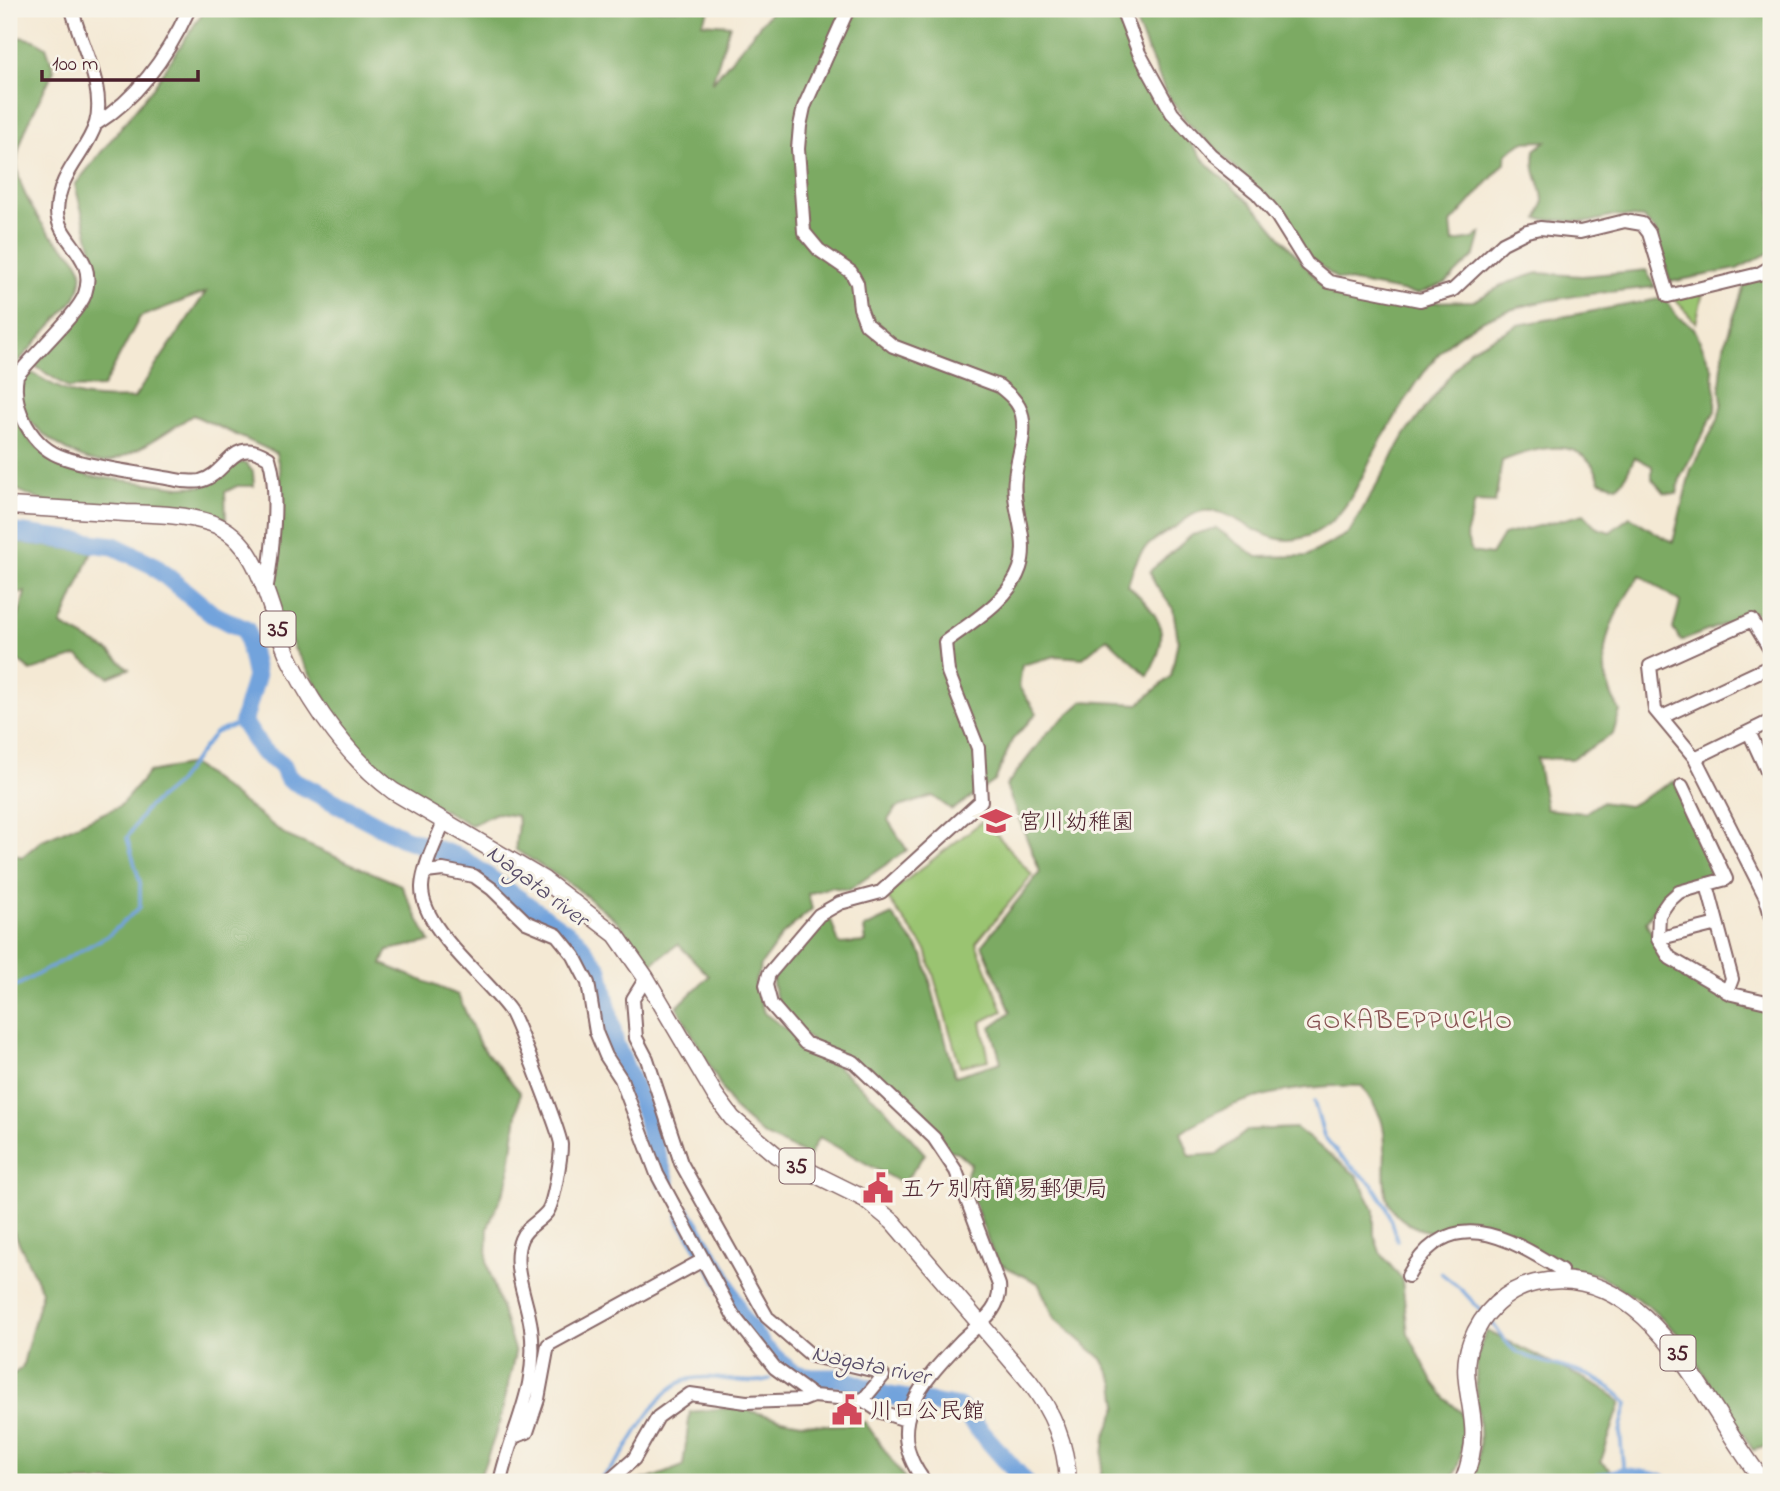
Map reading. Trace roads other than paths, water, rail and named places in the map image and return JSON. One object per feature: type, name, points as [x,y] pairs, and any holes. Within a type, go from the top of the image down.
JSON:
[{"type":"main road","name":"35","points":[[9,506],[163,515],[214,524],[242,545],[266,594],[290,660],[350,752],[370,774],[442,827],[526,868],[584,908],[615,935],[646,978],[715,1095],[732,1118],[776,1155],[865,1199],[893,1222],[1046,1403],[1064,1449],[1068,1482]]},
{"type":"main road","name":"35","points":[[1554,1280],[1576,1281],[1606,1293],[1660,1330],[1764,1482]]},
{"type":"main road","points":[[1463,1482],[1472,1456],[1474,1436],[1466,1388],[1467,1357],[1484,1317],[1512,1292],[1554,1280]]},
{"type":"street","points":[[72,9],[95,86],[96,124],[62,188],[57,212],[60,224],[85,261],[88,273],[85,296],[16,376],[13,394],[18,409],[40,441],[62,457],[182,481],[201,481],[229,458],[245,450],[257,451],[269,458],[274,472],[272,551],[266,594]]},
{"type":"street","points":[[96,124],[120,109],[141,87],[181,27],[189,9]]},
{"type":"street","points":[[848,9],[804,107],[800,126],[798,149],[804,232],[819,250],[851,272],[857,283],[860,308],[866,324],[877,336],[892,346],[999,386],[1021,410],[1025,428],[1014,494],[1024,539],[1020,567],[1009,589],[945,642],[947,672],[978,748],[981,801],[881,892],[840,903],[819,915],[769,974],[766,985],[771,1004],[805,1043],[854,1062],[934,1138],[956,1171],[999,1285],[995,1308],[929,1378],[911,1405],[906,1420],[905,1443],[909,1457],[925,1482]]},
{"type":"street","points":[[1122,9],[1139,53],[1172,113],[1210,155],[1257,193],[1277,216],[1307,264],[1329,282],[1420,300],[1453,290],[1503,243],[1527,231],[1540,228],[1580,232],[1625,221],[1642,224],[1649,233],[1668,296],[1759,274],[1771,267]]},
{"type":"street","points":[[1771,651],[1752,620],[1650,666],[1655,710],[1695,758],[1768,895],[1771,912]]},
{"type":"street","points":[[1662,717],[1771,666]]},
{"type":"street","points":[[1695,758],[1771,721]]},
{"type":"street","points":[[1749,732],[1771,780]]},
{"type":"street","points":[[1682,786],[1726,879],[1679,892],[1659,915],[1658,939],[1670,958],[1727,992],[1738,997],[1771,1003]]},
{"type":"street","points":[[442,827],[422,886],[432,919],[511,1014],[561,1144],[554,1198],[546,1213],[521,1239],[519,1261],[532,1329],[534,1358],[528,1399],[500,1482]]},
{"type":"street","points":[[427,868],[474,876],[492,889],[526,922],[557,935],[574,957],[588,983],[596,1032],[606,1056],[621,1079],[657,1174],[733,1315],[775,1368],[813,1396]]},
{"type":"street","points":[[1709,892],[1732,979],[1727,992]]},
{"type":"street","points":[[1669,936],[1717,924]]},
{"type":"street","points":[[646,978],[633,999],[636,1038],[647,1059],[681,1163],[767,1317],[812,1356],[866,1368],[883,1376],[866,1397]]},
{"type":"street","points":[[1408,1276],[1418,1259],[1439,1241],[1460,1232],[1478,1231],[1529,1251],[1561,1270],[1554,1280]]},
{"type":"street","points":[[514,1437],[527,1433],[538,1399],[548,1345],[703,1259]]},
{"type":"street","points":[[608,1482],[634,1460],[658,1417],[690,1394],[746,1402],[803,1400],[813,1396],[866,1397],[881,1412],[906,1420]]},
{"type":"waterway","name":"Nagata river","points":[[9,532],[114,546],[153,565],[212,614],[246,630],[256,677],[243,722],[262,751],[283,766],[288,778],[403,838],[461,858],[576,940],[599,970],[615,1044],[646,1115],[650,1136],[666,1181]]},
{"type":"waterway","points":[[9,990],[109,935],[140,907],[140,882],[127,838],[146,809],[176,784],[215,733],[243,722]]},
{"type":"waterway","points":[[1314,1102],[1324,1136],[1340,1156],[1373,1185],[1386,1206],[1397,1240]]},
{"type":"waterway","name":"Nagata river","points":[[685,1216],[721,1274],[741,1318],[764,1348],[792,1373],[811,1378],[839,1378],[885,1395],[960,1408],[1025,1482]]},
{"type":"waterway","points":[[1441,1273],[1462,1290],[1482,1312]]},
{"type":"waterway","points":[[1490,1320],[1515,1351],[1589,1375],[1627,1403],[1620,1432],[1624,1476]]},
{"type":"waterway","points":[[597,1482],[620,1458],[660,1400],[679,1383],[700,1378],[750,1382],[770,1379]]},
{"type":"waterway","name":"Nagata river","points":[[1601,1482],[1624,1476],[1660,1482]]},
{"type":"place","name":"宮川幼稚園","points":[[996,821]]},
{"type":"place","name":"五ケ別府簡易郵便局","points":[[878,1188]]},
{"type":"place","name":"川口公民館","points":[[847,1410]]},
{"type":"district","name":"GOKABEPPUCHO","points":[[1410,1019]]}]
